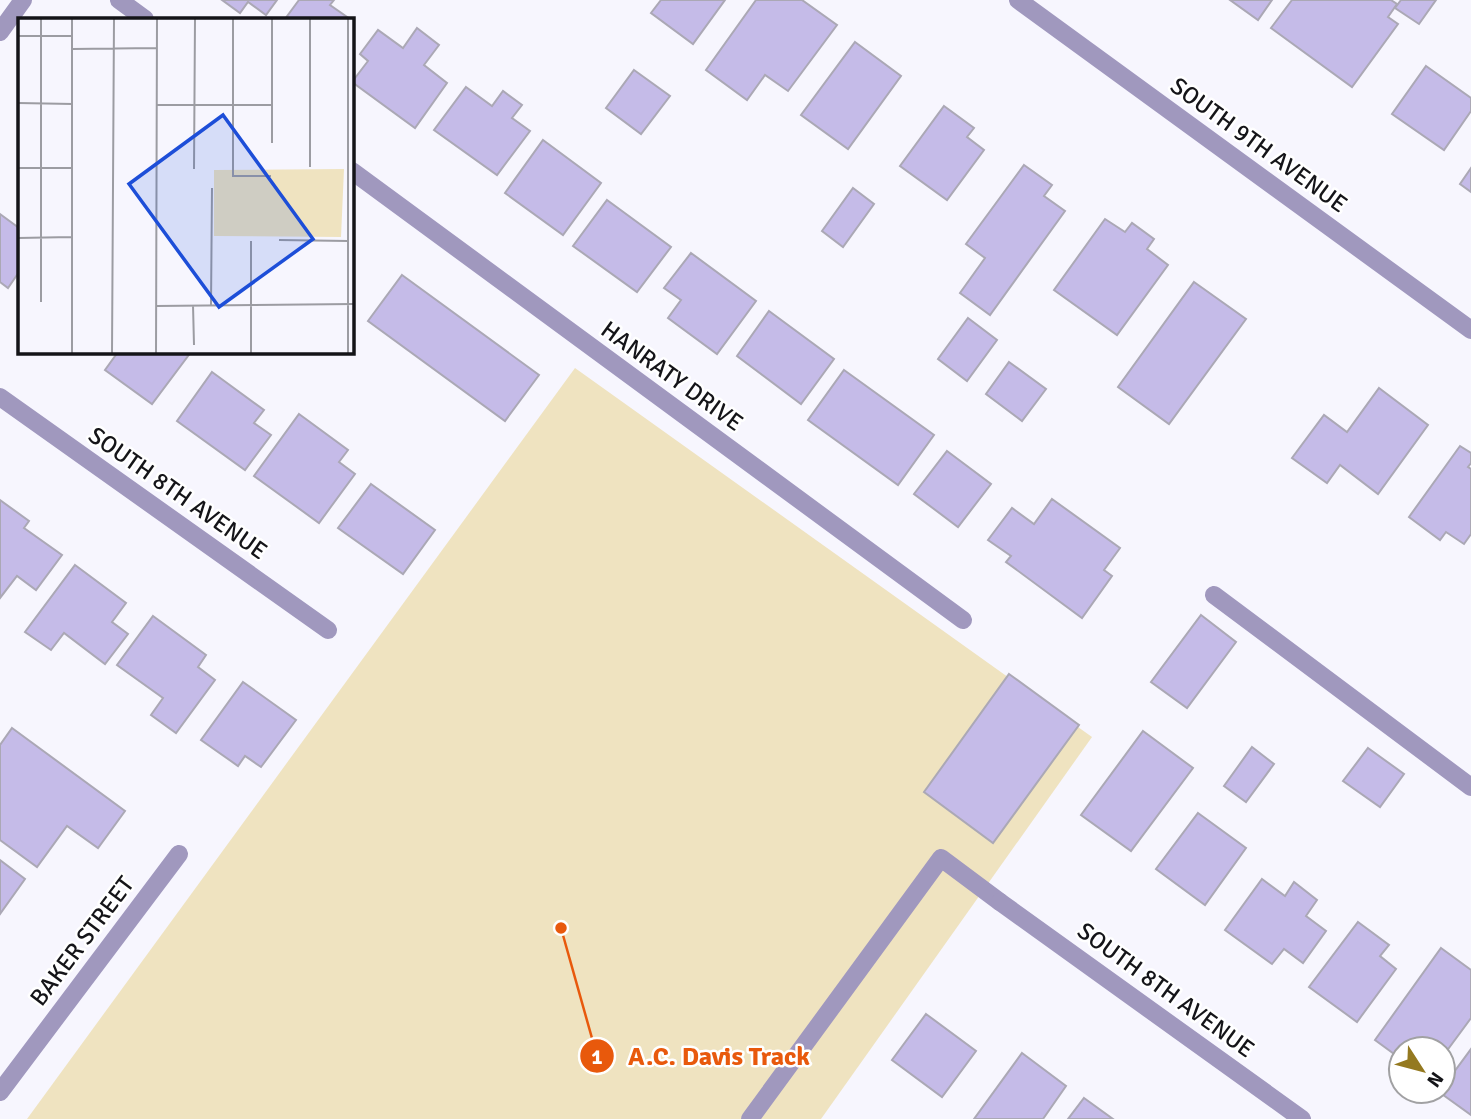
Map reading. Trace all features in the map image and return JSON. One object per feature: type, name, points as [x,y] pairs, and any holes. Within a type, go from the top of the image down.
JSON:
[{"type":"street","points":[[0,32],[23,0]]},
{"type":"street","points":[[119,0],[144,18]]},
{"type":"street","name":"SOUTH 9TH AVENUE","points":[[1018,0],[1471,330]]},
{"type":"street","name":"HANRATY DRIVE","points":[[354,172],[963,620]]},
{"type":"street","name":"SOUTH 8TH AVENUE","points":[[0,397],[328,630]]},
{"type":"street","points":[[1214,594],[1471,787]]},
{"type":"street","name":"BAKER STREET","points":[[0,1092],[179,854]]},
{"type":"street","name":"SOUTH 8TH AVENUE","points":[[750,1119],[941,858],[1303,1119]]},
{"type":"shaded area","points":[[575,368],[1092,737],[821,1119],[27,1119]]},
{"type":"building","points":[[222,0],[277,0],[266,15],[248,2],[240,13]]},
{"type":"building","points":[[299,0],[334,0],[330,5],[349,18],[286,18]]},
{"type":"building","points":[[661,0],[725,0],[693,44],[651,13]]},
{"type":"building","points":[[756,0],[802,0],[837,25],[788,91],[765,75],[747,100],[706,70]]},
{"type":"building","points":[[1230,0],[1272,0],[1258,20]]},
{"type":"building","points":[[1292,0],[1391,0],[1397,4],[1388,17],[1398,24],[1352,87],[1271,28]]},
{"type":"building","points":[[1401,0],[1436,0],[1419,24],[1395,8]]},
{"type":"building","points":[[417,28],[439,45],[424,65],[447,83],[415,128],[354,83],[354,79],[368,61],[360,54],[378,30],[403,48]]},
{"type":"building","points":[[855,42],[901,76],[848,149],[801,115]]},
{"type":"building","points":[[1426,66],[1471,98],[1471,111],[1444,150],[1392,114]]},
{"type":"building","points":[[634,70],[670,96],[641,134],[606,108]]},
{"type":"building","points":[[466,87],[492,106],[503,91],[522,105],[512,118],[530,131],[497,175],[434,130]]},
{"type":"building","points":[[944,106],[974,128],[967,137],[984,150],[947,200],[900,166]]},
{"type":"building","points":[[543,140],[601,183],[563,235],[505,193]]},
{"type":"building","points":[[1024,165],[1052,185],[1044,196],[1065,211],[990,315],[960,293],[985,258],[966,244]]},
{"type":"building","points":[[1471,168],[1471,192],[1460,184]]},
{"type":"building","points":[[853,188],[874,204],[843,247],[822,231]]},
{"type":"building","points":[[607,200],[671,247],[637,292],[573,246]]},
{"type":"building","points":[[0,214],[18,227],[18,273],[8,288],[0,282]]},
{"type":"building","points":[[1105,219],[1125,232],[1132,223],[1154,239],[1147,249],[1168,265],[1117,335],[1054,290]]},
{"type":"building","points":[[691,253],[756,301],[717,354],[668,318],[681,300],[664,288]]},
{"type":"building","points":[[402,275],[539,375],[505,421],[368,321]]},
{"type":"building","points":[[1194,282],[1246,319],[1169,424],[1118,387]]},
{"type":"building","points":[[769,311],[834,359],[801,404],[737,356]]},
{"type":"building","points":[[968,318],[997,340],[967,381],[938,359]]},
{"type":"building","points":[[117,354],[190,354],[152,404],[105,370]]},
{"type":"building","points":[[1009,362],[1046,389],[1022,421],[986,394]]},
{"type":"building","points":[[844,370],[934,435],[898,485],[808,420]]},
{"type":"building","points":[[212,372],[264,410],[254,423],[271,435],[245,470],[177,421]]},
{"type":"building","points":[[1379,388],[1428,425],[1378,494],[1340,465],[1327,483],[1292,458],[1324,415],[1347,432]]},
{"type":"building","points":[[299,414],[348,450],[339,462],[355,474],[319,523],[254,476]]},
{"type":"building","points":[[1460,446],[1471,453],[1468,467],[1471,469],[1471,534],[1464,544],[1446,532],[1440,540],[1409,517]]},
{"type":"building","points":[[947,451],[991,484],[958,527],[914,494]]},
{"type":"building","points":[[371,484],[435,530],[403,574],[338,528]]},
{"type":"building","points":[[1052,499],[1120,548],[1104,570],[1112,576],[1082,618],[1006,562],[1011,556],[988,540],[1012,508],[1034,524]]},
{"type":"building","points":[[0,500],[29,521],[24,528],[62,555],[36,590],[17,576],[0,598]]},
{"type":"building","points":[[75,565],[126,603],[112,622],[128,634],[105,664],[64,633],[51,650],[25,632]]},
{"type":"building","points":[[1201,615],[1236,642],[1187,708],[1151,682]]},
{"type":"building","points":[[153,616],[206,655],[198,667],[215,680],[176,733],[151,715],[163,698],[117,665]]},
{"type":"building","points":[[1009,674],[1079,725],[993,843],[924,792]]},
{"type":"building","points":[[243,682],[296,720],[261,767],[245,756],[238,766],[201,740]]},
{"type":"building","points":[[12,728],[125,811],[98,848],[67,826],[37,867],[0,840],[0,745]]},
{"type":"building","points":[[1143,731],[1193,768],[1131,851],[1081,815]]},
{"type":"building","points":[[1252,747],[1274,764],[1246,802],[1224,786]]},
{"type":"building","points":[[1368,748],[1404,774],[1380,807],[1343,781]]},
{"type":"building","points":[[1198,813],[1246,848],[1205,905],[1156,869]]},
{"type":"building","points":[[0,860],[25,879],[0,914]]},
{"type":"building","points":[[1262,879],[1285,896],[1294,882],[1317,900],[1306,916],[1326,931],[1303,963],[1284,949],[1272,964],[1225,930]]},
{"type":"building","points":[[1358,922],[1389,945],[1380,956],[1396,969],[1357,1022],[1309,987]]},
{"type":"building","points":[[1441,948],[1471,970],[1471,1018],[1457,1037],[1387,1035],[1387,1049],[1375,1040]]},
{"type":"building","points":[[926,1014],[976,1051],[942,1097],[892,1060]]},
{"type":"building","points":[[1471,1049],[1471,1115],[1457,1105],[1457,1068]]},
{"type":"building","points":[[1022,1053],[1066,1086],[1043,1119],[974,1119]]},
{"type":"building","points":[[1084,1098],[1113,1119],[1068,1119]]},
{"type":"place","name":"A.C. Davis Track","points":[[561,928]]}]
